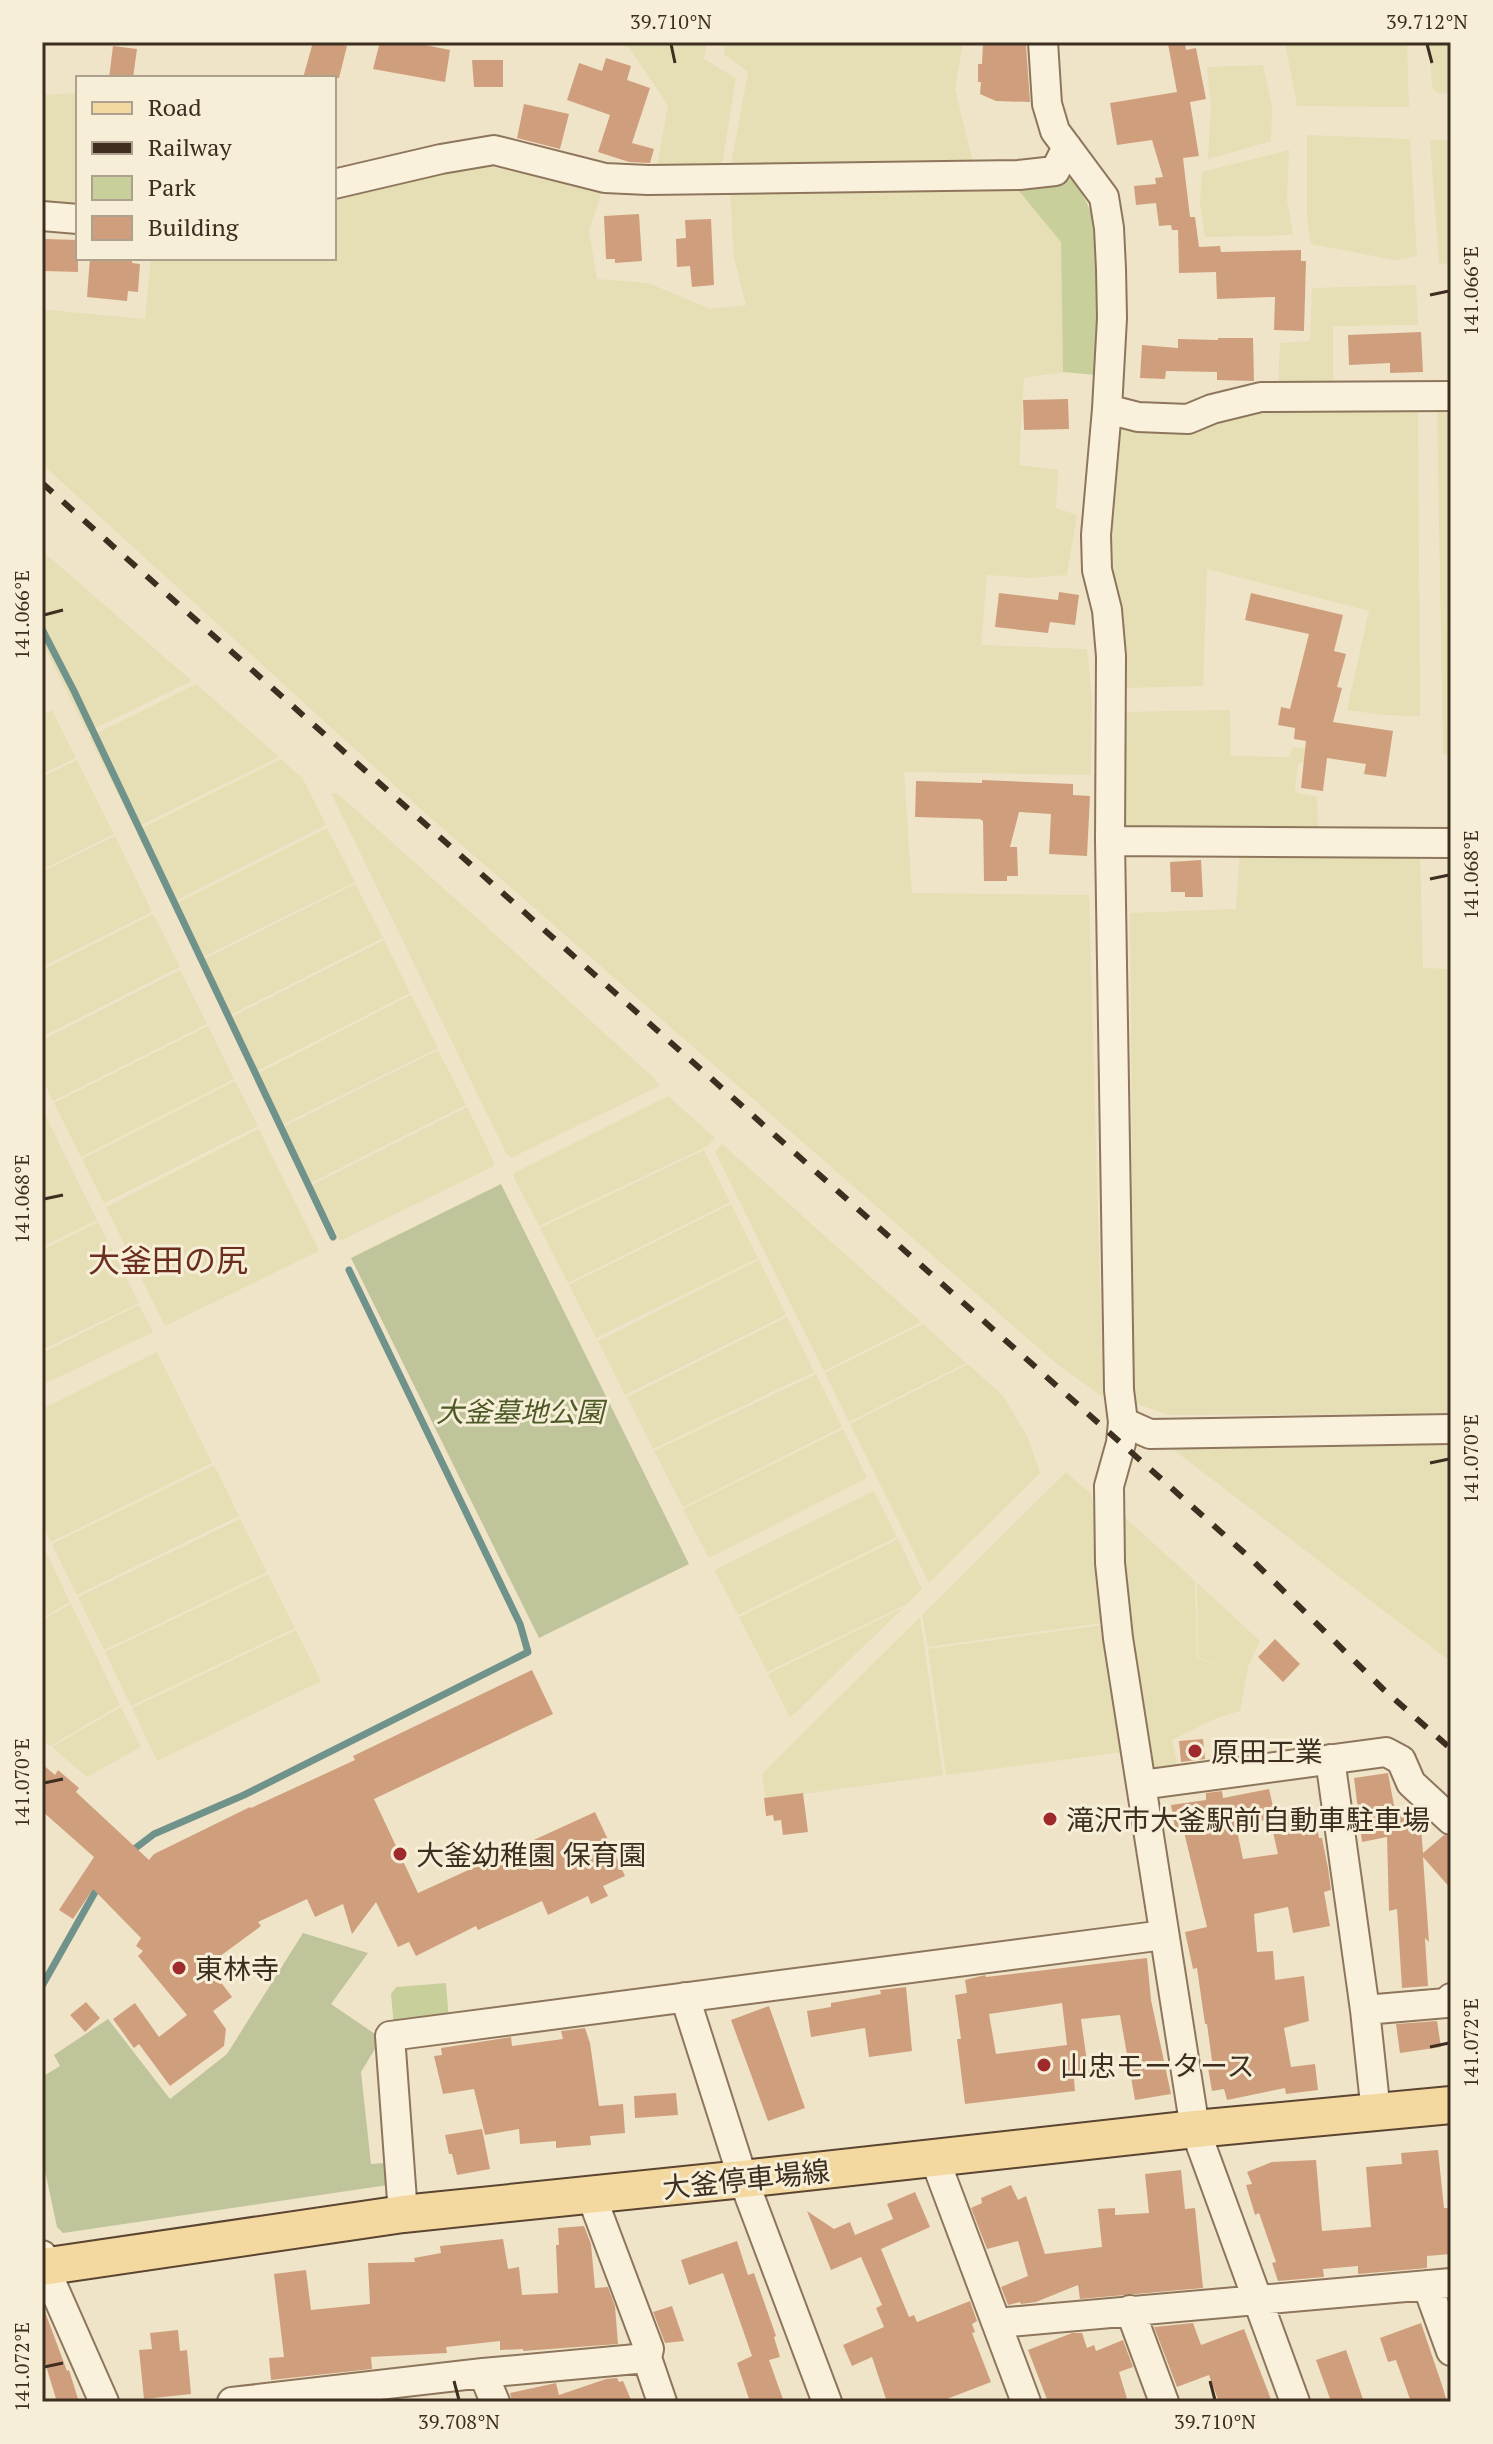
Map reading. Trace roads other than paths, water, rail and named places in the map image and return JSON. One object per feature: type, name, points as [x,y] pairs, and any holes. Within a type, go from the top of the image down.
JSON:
[{"type":"main road","name":"大釜停車場線","points":[[43,2262],[403,2214],[1195,2129],[1451,2105]]},
{"type":"street","points":[[1043,42],[1047,104],[1055,131],[1104,197],[1109,228],[1112,318],[1096,535],[1097,570],[1107,610],[1111,656],[1110,841],[1118,1374],[1123,1422],[1121,1443],[1109,1486],[1110,1563],[1118,1638],[1195,2129],[1295,2402]]},
{"type":"street","points":[[336,184],[494,150],[605,178],[648,180],[1019,175],[1055,171],[1067,147]]},
{"type":"street","points":[[42,216],[76,219]]},
{"type":"street","points":[[1107,409],[1138,417],[1188,419],[1212,409],[1261,397],[1451,396]]},
{"type":"street","points":[[1110,841],[1451,843]]},
{"type":"street","points":[[1123,1422],[1150,1434],[1451,1429]]},
{"type":"street","points":[[1141,1785],[1386,1752],[1401,1760],[1411,1783],[1451,1820]]},
{"type":"street","points":[[1330,1759],[1376,2113]]},
{"type":"street","points":[[403,2214],[390,2036],[1164,1935]]},
{"type":"street","points":[[685,1997],[743,2179],[827,2402]]},
{"type":"street","points":[[1365,2010],[1446,2003],[1451,1998]]},
{"type":"street","points":[[934,2157],[1026,2402]]},
{"type":"street","points":[[591,2195],[649,2349],[647,2358],[662,2402]]},
{"type":"street","points":[[43,2262],[104,2402]]},
{"type":"street","points":[[997,2323],[1439,2284],[1451,2351]]},
{"type":"street","points":[[1130,2310],[1164,2402]]},
{"type":"street","points":[[232,2402],[325,2396],[483,2373],[647,2358]]},
{"type":"street","points":[[483,2373],[495,2402]]},
{"type":"waterway","points":[[42,629],[333,1237]]},
{"type":"waterway","points":[[129,1853],[154,1834],[244,1795],[528,1652],[520,1624],[349,1270]]},
{"type":"waterway","points":[[42,1986],[99,1885]]},
{"type":"railway","points":[[42,483],[1249,1557],[1383,1689],[1451,1749]]},
{"type":"place","name":"原田工業","points":[[1195,1751]]},
{"type":"place","name":"滝沢市大釜駅前自動車駐車場","points":[[1050,1819]]},
{"type":"place","name":"大釜幼稚園 保育園","points":[[400,1854]]},
{"type":"place","name":"東林寺","points":[[179,1968]]},
{"type":"place","name":"山忠モータース","points":[[1044,2065]]},
{"type":"district","name":"大釜田の尻","points":[[168,1260]]},
{"type":"park label","name":"大釜墓地公園","points":[[520,1411]]}]
